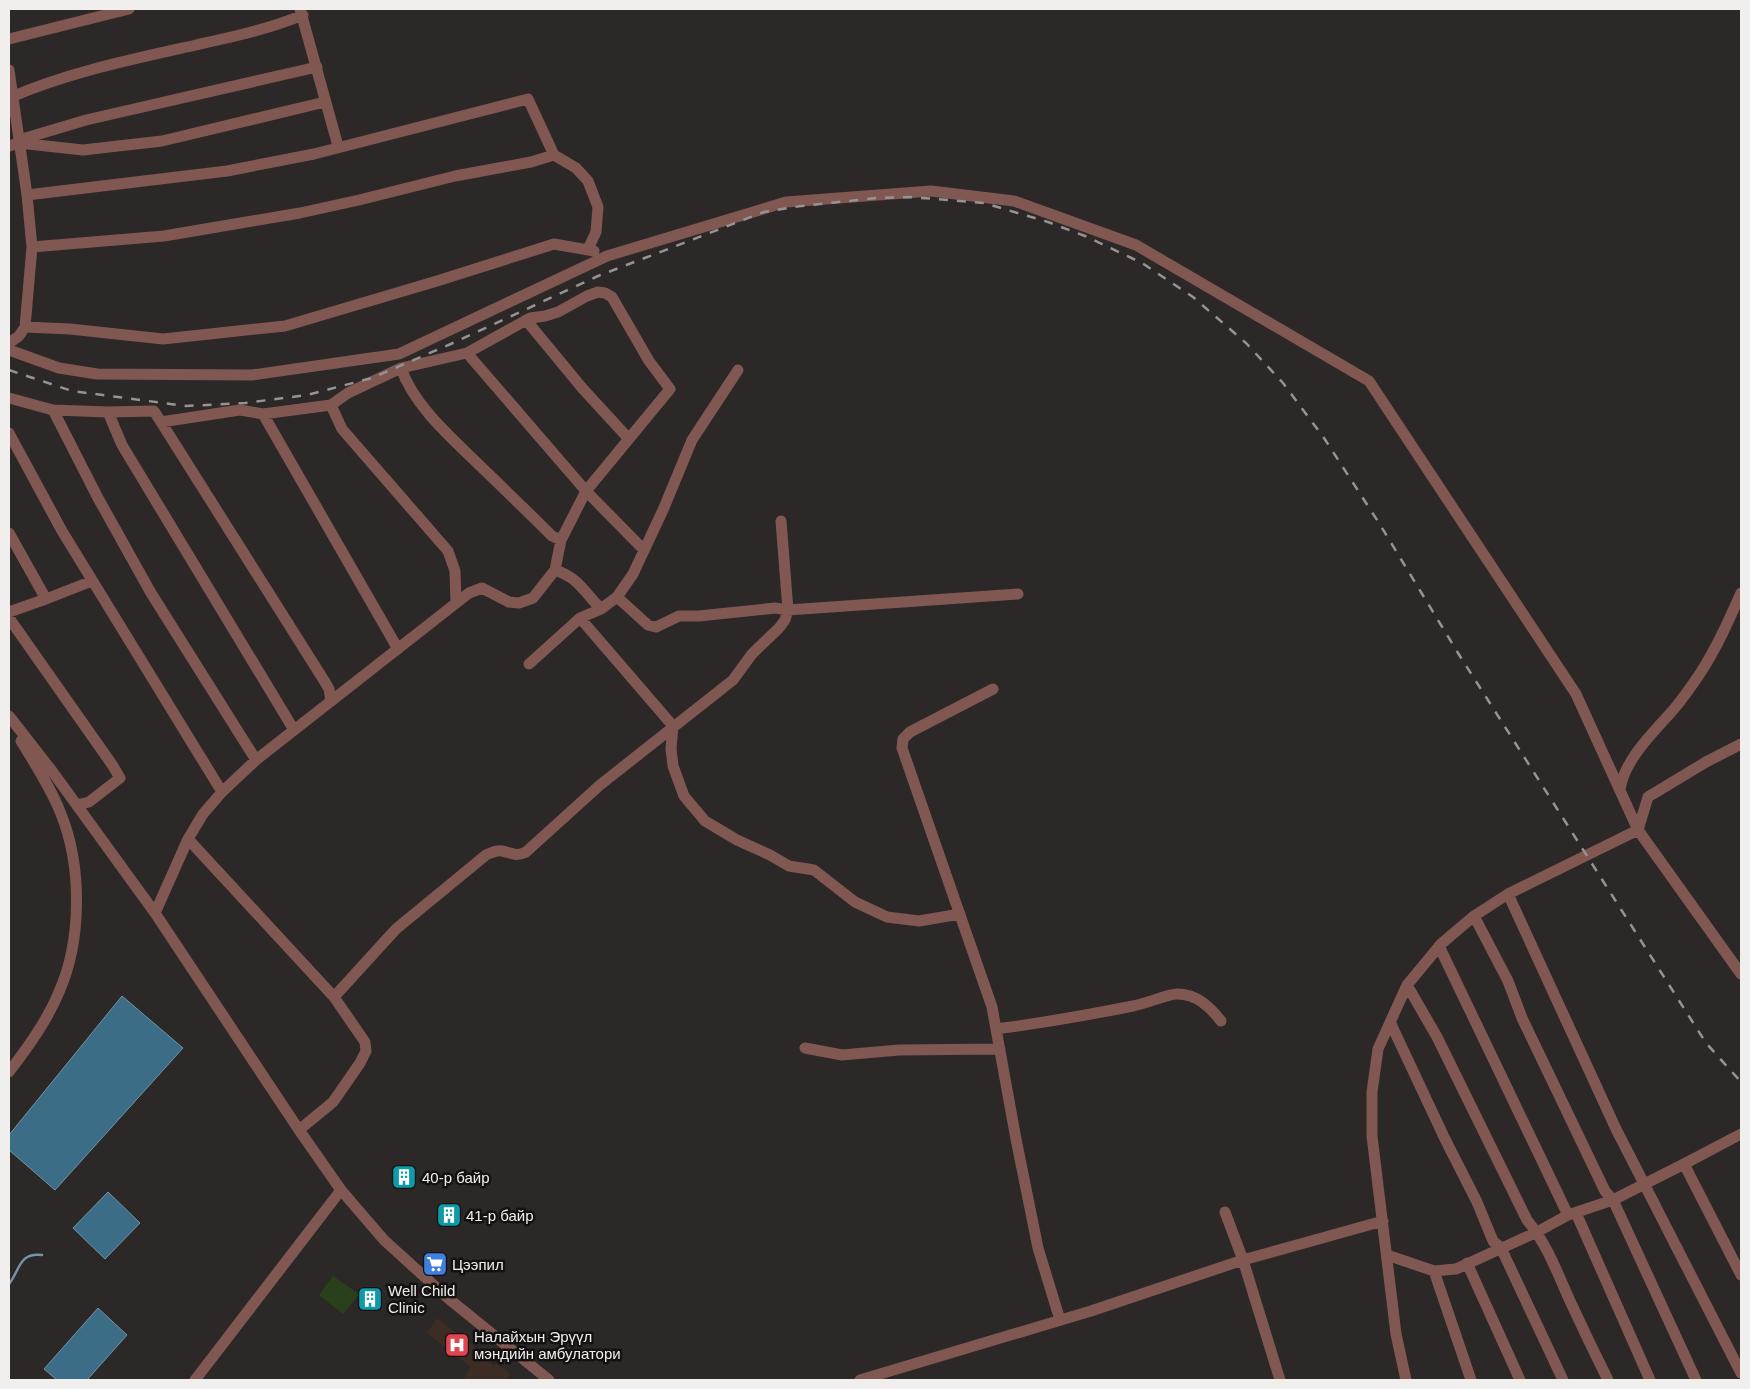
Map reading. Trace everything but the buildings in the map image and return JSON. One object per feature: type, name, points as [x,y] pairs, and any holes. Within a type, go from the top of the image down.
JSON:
[{"type":"street","points":[[9,38],[129,9]]},
{"type":"street","points":[[11,97],[89,70],[267,28],[302,12],[338,146]]},
{"type":"street","points":[[15,143],[86,120],[316,68]]},
{"type":"street","points":[[9,70],[15,143],[27,195],[32,247],[25,327],[19,336],[9,343]]},
{"type":"street","points":[[27,195],[227,171],[314,154],[338,146],[528,99],[554,155],[576,168],[588,181],[598,208],[596,232],[588,249]]},
{"type":"street","points":[[15,143],[83,150],[162,142],[325,102]]},
{"type":"street","points":[[32,247],[164,236],[290,215],[456,176],[531,162],[554,155]]},
{"type":"street","points":[[9,350],[59,368],[97,374],[252,375],[399,354],[608,256],[786,202],[931,191],[1014,200],[1136,245],[1370,381],[1576,694],[1638,830],[1741,974]]},
{"type":"street","points":[[25,327],[70,329],[163,339],[284,326],[554,244],[588,249],[608,256]]},
{"type":"street","points":[[155,913],[188,839],[203,814],[222,792],[256,760],[469,593],[482,588],[509,602],[519,603],[533,598],[555,570],[561,540],[586,491],[670,390],[649,361],[612,298],[605,293],[598,292],[558,312],[530,318],[467,353],[401,368],[348,393],[331,405],[263,414],[240,410],[160,422]]},
{"type":"street","points":[[526,320],[583,389],[629,439]]},
{"type":"street","points":[[467,353],[586,491],[644,550]]},
{"type":"street","points":[[401,368],[423,406],[453,439],[552,536],[561,540]]},
{"type":"street","points":[[529,664],[580,618],[601,608],[617,597],[633,574],[663,510],[692,440],[738,370]]},
{"type":"street","points":[[9,398],[54,410],[154,411],[325,682],[329,689],[331,701]]},
{"type":"street","points":[[331,405],[342,429],[448,551],[455,571],[456,603]]},
{"type":"street","points":[[54,410],[98,498],[152,592],[256,760]]},
{"type":"street","points":[[108,412],[122,445],[294,730]]},
{"type":"street","points":[[263,414],[398,649]]},
{"type":"street","points":[[9,433],[62,531],[222,792]]},
{"type":"street","points":[[334,997],[396,929],[486,855],[495,851],[520,855],[526,852],[600,785],[733,680],[752,654],[786,620],[788,610],[781,521]]},
{"type":"street","points":[[9,533],[46,600]]},
{"type":"street","points":[[555,570],[574,579],[601,608]]},
{"type":"street","points":[[9,612],[46,600],[92,581]]},
{"type":"street","points":[[1620,790],[1621,780],[1630,764],[1650,735],[1676,707],[1701,672],[1741,593]]},
{"type":"street","points":[[617,597],[648,625],[656,627],[679,616],[699,616],[775,608],[788,610],[1018,594]]},
{"type":"street","points":[[9,618],[120,778],[88,802],[77,806]]},
{"type":"street","points":[[580,618],[673,726],[671,749],[673,766],[684,796],[706,821],[737,840],[789,866],[814,870],[855,902],[887,916],[919,921],[960,914]]},
{"type":"street","points":[[993,689],[910,732],[903,739],[902,748],[992,1008],[1038,1248],[1060,1320]]},
{"type":"street","points":[[9,716],[155,913],[299,1130],[341,1190],[367,1222],[449,1299],[549,1380]]},
{"type":"street","points":[[9,720],[61,814],[72,851],[76,886],[76,923],[70,956],[60,992],[41,1027],[9,1072]]},
{"type":"street","points":[[1406,1380],[1396,1334],[1386,1255],[1372,1136],[1372,1092],[1378,1049],[1391,1024],[1406,985],[1439,946],[1474,916],[1508,894],[1638,830],[1648,797],[1706,762],[1741,744]]},
{"type":"street","points":[[188,839],[334,997],[365,1042],[366,1051],[360,1063],[334,1102],[299,1130]]},
{"type":"street","points":[[1508,894],[1616,1129],[1741,1373]]},
{"type":"street","points":[[1474,916],[1508,981],[1522,1018],[1605,1191],[1613,1200],[1696,1380]]},
{"type":"street","points":[[1439,946],[1572,1214],[1650,1380]]},
{"type":"street","points":[[1406,985],[1437,1037],[1527,1220],[1537,1232],[1554,1262],[1569,1299],[1608,1380]]},
{"type":"street","points":[[996,1029],[1111,1011],[1177,994],[1199,999],[1221,1021]]},
{"type":"street","points":[[1391,1024],[1493,1241],[1501,1248],[1563,1380]]},
{"type":"street","points":[[805,1048],[842,1055],[899,1050],[1000,1049]]},
{"type":"street","points":[[1386,1255],[1434,1272],[1456,1269],[1572,1214],[1613,1200],[1741,1134]]},
{"type":"street","points":[[1684,1164],[1741,1275]]},
{"type":"street","points":[[195,1380],[341,1190]]},
{"type":"street","points":[[1225,1212],[1243,1260],[1280,1380]]},
{"type":"street","points":[[860,1380],[1060,1320],[1243,1260],[1383,1220]]},
{"type":"street","points":[[1467,1263],[1520,1380]]},
{"type":"street","points":[[1434,1272],[1471,1380]]},
{"type":"shaded area","name":"Налайхын Эрүүл мэндийн амбулатори","points":[[437,1318],[487,1357],[486,1359],[494,1366],[496,1363],[510,1374],[506,1380],[467,1380],[464,1378],[471,1367],[427,1333]]},
{"type":"green space","points":[[333,1276],[359,1294],[343,1314],[319,1295]]},
{"type":"water","points":[[122,996],[183,1048],[55,1190],[9,1150],[9,1135]]},
{"type":"water","points":[[108,1192],[140,1223],[105,1259],[73,1228]]},
{"type":"water","points":[[98,1308],[127,1335],[87,1380],[57,1380],[44,1369]]},
{"type":"waterway","points":[[9,1284],[24,1259],[29,1256],[42,1255]]},
{"type":"railway","points":[[9,370],[72,391],[186,406],[245,403],[307,395],[372,378],[598,276],[764,212],[801,206],[877,198],[910,197],[984,203],[1048,222],[1085,236],[1142,263],[1193,297],[1246,343],[1283,383],[1324,438],[1379,523],[1458,653],[1706,1043],[1741,1082]]},
{"type":"place","name":"40-р байр","points":[[404,1177]]},
{"type":"place","name":"41-р байр","points":[[449,1215]]},
{"type":"place","name":"Цээпил","points":[[435,1264]]},
{"type":"place","name":"Well Child Clinic","points":[[370,1299]]},
{"type":"place","name":"Налайхын Эрүүл мэндийн амбулатори","points":[[457,1345]]}]
